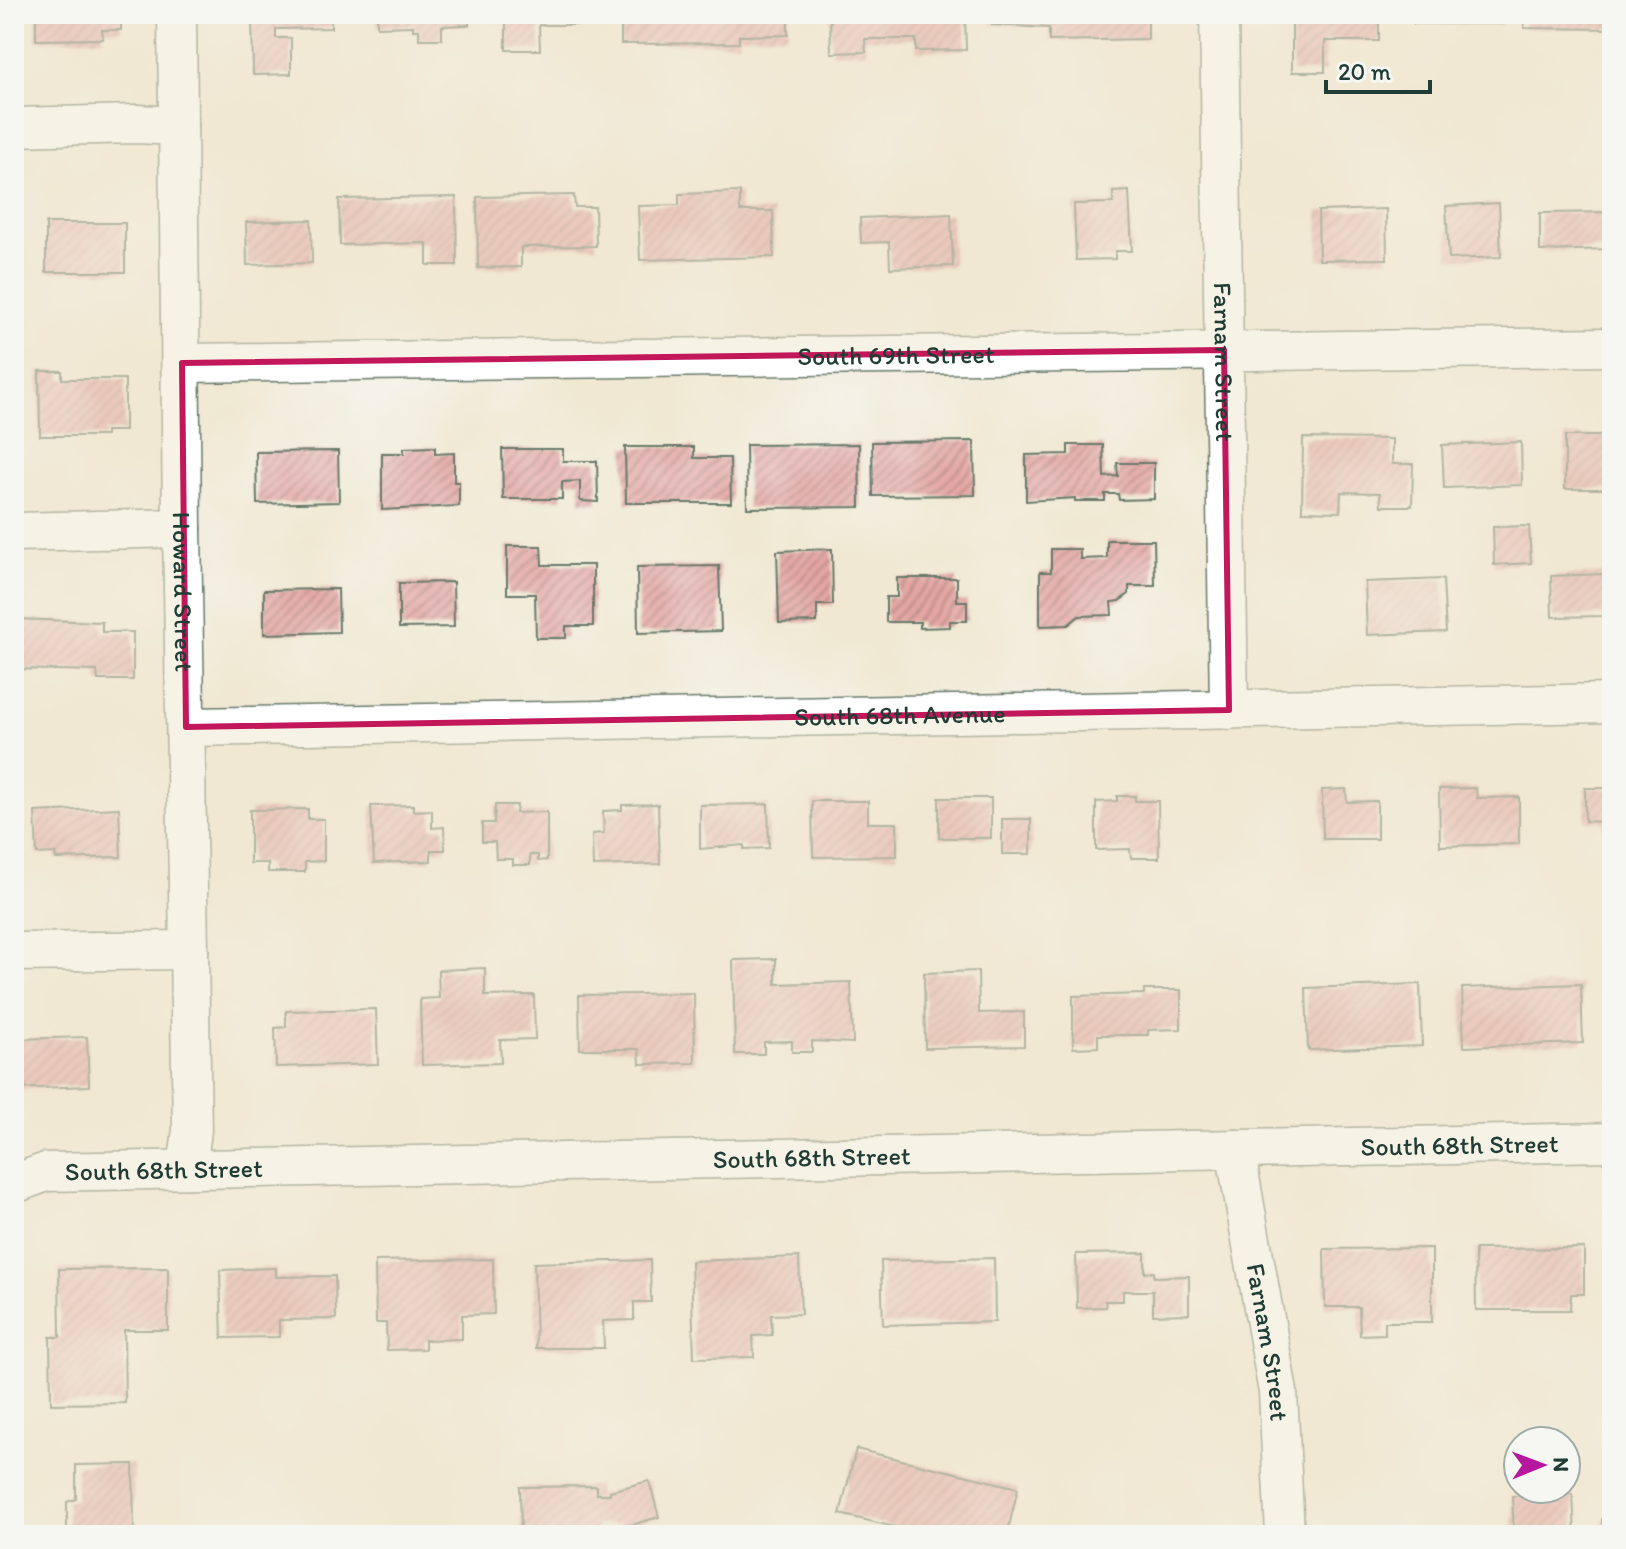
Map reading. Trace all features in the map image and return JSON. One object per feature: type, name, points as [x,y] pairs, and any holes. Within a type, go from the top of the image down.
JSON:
[{"type":"street","name":"Howard Street","points":[[177,14],[192,1130],[187,1169]]},
{"type":"street","name":"Farnam Street","points":[[1219,14],[1229,710]]},
{"type":"street","points":[[14,127],[178,126]]},
{"type":"street","name":"South 69th Street","points":[[182,363],[1612,347]]},
{"type":"street","points":[[14,532],[182,528]]},
{"type":"street","name":"South 68th Avenue","points":[[186,727],[1612,703]]},
{"type":"street","points":[[14,952],[189,950]]},
{"type":"street","name":"South 68th Street","points":[[14,1184],[46,1172],[1612,1142]]},
{"type":"street","name":"Farnam Street","points":[[1235,1149],[1278,1392],[1285,1535]]},
{"type":"highlighted area","points":[[1224,350],[1229,710],[186,727],[182,363]]},
{"type":"building","points":[[36,14],[121,14],[121,30],[102,30],[103,39],[36,40]]},
{"type":"building","points":[[252,14],[331,14],[331,28],[276,29],[276,38],[291,38],[291,74],[253,75]]},
{"type":"building","points":[[377,14],[469,14],[469,25],[442,26],[442,39],[419,39],[419,30],[413,30],[413,26],[377,27]]},
{"type":"building","points":[[506,14],[592,14],[592,25],[539,25],[540,50],[506,50]]},
{"type":"building","points":[[621,14],[788,14],[788,35],[739,36],[739,43],[621,44]]},
{"type":"building","points":[[830,14],[965,14],[966,50],[916,51],[916,39],[865,39],[866,52],[831,53]]},
{"type":"building","points":[[992,14],[1148,14],[1148,39],[1049,41],[1049,28],[992,25]]},
{"type":"building","points":[[1292,14],[1379,14],[1379,41],[1325,41],[1325,72],[1292,72]]},
{"type":"building","points":[[1414,14],[1502,14],[1502,24],[1414,24]]},
{"type":"building","points":[[1524,14],[1612,14],[1612,29],[1524,28]]},
{"type":"building","points":[[1129,191],[1132,251],[1115,251],[1115,259],[1076,260],[1074,204],[1113,203],[1113,192]]},
{"type":"building","points":[[740,192],[740,211],[773,211],[774,257],[640,260],[638,206],[679,205],[679,194]]},
{"type":"building","points":[[574,195],[575,207],[595,207],[596,246],[521,247],[521,267],[478,268],[477,197]]},
{"type":"building","points":[[456,197],[457,265],[427,265],[427,243],[340,245],[339,199]]},
{"type":"building","points":[[1499,203],[1501,257],[1449,259],[1446,206]]},
{"type":"building","points":[[1386,209],[1387,259],[1319,260],[1318,211]]},
{"type":"building","points":[[1612,212],[1612,249],[1540,251],[1540,213]]},
{"type":"building","points":[[951,214],[953,266],[890,268],[889,242],[861,243],[860,218]]},
{"type":"building","points":[[311,220],[312,263],[247,265],[246,222]]},
{"type":"building","points":[[46,223],[125,223],[125,272],[46,272]]},
{"type":"building","points":[[14,225],[19,225],[20,270],[14,270]]},
{"type":"building","points":[[39,371],[62,371],[62,379],[125,379],[125,431],[106,431],[106,436],[40,436]]},
{"type":"building","points":[[14,382],[18,382],[18,428],[14,428]]},
{"type":"building","points":[[1565,436],[1612,436],[1612,489],[1565,489]]},
{"type":"building","points":[[1303,438],[1392,439],[1392,464],[1413,464],[1412,506],[1381,506],[1380,493],[1341,492],[1340,512],[1302,511]]},
{"type":"building","points":[[974,441],[975,495],[873,496],[872,442]]},
{"type":"building","points":[[1521,442],[1522,485],[1444,488],[1442,445]]},
{"type":"building","points":[[859,444],[860,507],[747,508],[746,445]]},
{"type":"building","points":[[1068,445],[1103,445],[1104,477],[1118,476],[1117,463],[1154,463],[1154,499],[1119,500],[1118,494],[1105,494],[1105,501],[1075,501],[1075,498],[1026,501],[1026,455],[1068,454]]},
{"type":"building","points":[[435,447],[435,454],[454,453],[454,482],[459,482],[459,506],[382,510],[382,453],[404,453],[404,448]]},
{"type":"building","points":[[625,447],[694,447],[694,458],[730,458],[731,503],[626,503]]},
{"type":"building","points":[[502,449],[563,449],[563,461],[597,461],[598,502],[580,501],[580,481],[562,482],[562,499],[503,499]]},
{"type":"building","points":[[338,451],[339,502],[257,504],[256,452]]},
{"type":"building","points":[[1529,526],[1531,563],[1494,565],[1493,527]]},
{"type":"building","points":[[1107,540],[1154,540],[1155,586],[1129,586],[1129,594],[1111,602],[1112,615],[1079,616],[1068,625],[1040,626],[1040,572],[1051,572],[1051,549],[1080,549],[1080,559],[1107,558]]},
{"type":"building","points":[[507,546],[541,546],[542,565],[593,565],[593,626],[566,626],[566,638],[536,638],[535,594],[507,594]]},
{"type":"building","points":[[832,549],[833,605],[817,605],[817,622],[779,623],[777,551]]},
{"type":"building","points":[[719,566],[721,631],[638,633],[637,567]]},
{"type":"building","points":[[1604,574],[1605,616],[1552,617],[1551,576]]},
{"type":"building","points":[[897,578],[957,578],[957,601],[967,601],[967,621],[950,621],[950,627],[920,628],[920,622],[886,622],[886,597],[897,597]]},
{"type":"building","points":[[1443,579],[1446,632],[1367,635],[1365,582]]},
{"type":"building","points":[[453,582],[454,627],[399,628],[399,583]]},
{"type":"building","points":[[338,589],[339,632],[264,634],[264,590]]},
{"type":"building","points":[[14,619],[102,622],[102,632],[133,632],[133,680],[98,680],[97,671],[14,669]]},
{"type":"building","points":[[1476,788],[1477,798],[1519,797],[1519,844],[1440,846],[1439,789]]},
{"type":"building","points":[[1585,788],[1612,788],[1612,832],[1603,832],[1603,822],[1585,821]]},
{"type":"building","points":[[1346,789],[1347,802],[1377,801],[1377,839],[1323,839],[1322,790]]},
{"type":"building","points":[[1117,796],[1135,796],[1135,801],[1158,801],[1159,858],[1131,858],[1130,849],[1096,850],[1096,802],[1117,801]]},
{"type":"building","points":[[939,798],[991,798],[991,838],[939,838]]},
{"type":"building","points":[[812,801],[868,801],[868,823],[897,823],[897,856],[813,857]]},
{"type":"building","points":[[658,804],[660,864],[593,866],[592,834],[604,833],[603,811],[622,810],[622,805]]},
{"type":"building","points":[[768,804],[769,848],[744,849],[744,845],[700,849],[700,805]]},
{"type":"building","points":[[413,805],[413,811],[432,810],[432,828],[444,827],[445,850],[431,850],[431,861],[374,863],[371,806]]},
{"type":"building","points":[[495,805],[517,805],[516,813],[547,812],[547,860],[538,861],[538,855],[530,855],[530,865],[513,865],[513,859],[496,859],[495,842],[482,842],[482,823],[494,823]]},
{"type":"building","points":[[119,808],[121,857],[56,859],[55,853],[37,854],[35,812]]},
{"type":"building","points":[[308,809],[308,819],[324,819],[324,861],[305,862],[305,872],[268,872],[268,863],[250,863],[250,810]]},
{"type":"building","points":[[1002,819],[1031,819],[1031,854],[1002,854]]},
{"type":"building","points":[[776,959],[776,984],[851,982],[853,1043],[812,1041],[812,1052],[792,1052],[792,1041],[764,1042],[764,1054],[735,1054],[733,960]]},
{"type":"building","points":[[485,968],[485,996],[534,995],[535,1039],[500,1040],[501,1063],[422,1065],[420,999],[439,998],[438,970]]},
{"type":"building","points":[[978,971],[979,1013],[1024,1012],[1024,1046],[925,1048],[924,973]]},
{"type":"building","points":[[1420,984],[1422,1046],[1308,1050],[1306,988]]},
{"type":"building","points":[[1581,984],[1583,1043],[1464,1047],[1462,988]]},
{"type":"building","points":[[1144,990],[1181,990],[1181,1029],[1148,1030],[1148,1035],[1098,1035],[1098,1047],[1073,1048],[1073,996],[1144,994]]},
{"type":"building","points":[[694,993],[695,1063],[640,1064],[639,1049],[580,1049],[579,995]]},
{"type":"building","points":[[376,1009],[378,1064],[276,1067],[275,1028],[286,1027],[286,1011]]},
{"type":"building","points":[[87,1037],[89,1086],[14,1089],[14,1039]]},
{"type":"building","points":[[1432,1248],[1432,1322],[1385,1322],[1385,1334],[1360,1335],[1359,1307],[1325,1307],[1324,1249]]},
{"type":"building","points":[[1584,1248],[1584,1294],[1571,1294],[1570,1310],[1476,1310],[1475,1249]]},
{"type":"building","points":[[1145,1253],[1145,1273],[1154,1272],[1154,1277],[1189,1276],[1189,1314],[1153,1315],[1153,1291],[1123,1291],[1123,1301],[1105,1301],[1106,1307],[1077,1308],[1076,1254]]},
{"type":"building","points":[[799,1257],[801,1314],[771,1315],[772,1335],[753,1336],[754,1357],[694,1358],[691,1261]]},
{"type":"building","points":[[994,1258],[995,1322],[883,1325],[881,1261]]},
{"type":"building","points":[[493,1259],[494,1314],[462,1315],[462,1339],[425,1340],[425,1349],[387,1350],[386,1323],[376,1323],[375,1261]]},
{"type":"building","points":[[650,1260],[651,1302],[634,1302],[634,1320],[603,1321],[604,1348],[536,1348],[534,1263]]},
{"type":"building","points":[[168,1268],[168,1330],[124,1330],[125,1403],[51,1404],[50,1337],[60,1337],[59,1269]]},
{"type":"building","points":[[276,1268],[276,1277],[335,1276],[336,1319],[279,1320],[279,1337],[222,1338],[220,1270]]},
{"type":"building","points":[[856,1449],[1018,1488],[1007,1535],[898,1535],[899,1528],[840,1514]]},
{"type":"building","points":[[133,1464],[134,1535],[67,1535],[67,1502],[76,1499],[76,1465]]},
{"type":"building","points":[[649,1481],[659,1517],[620,1528],[619,1524],[596,1525],[597,1533],[521,1535],[520,1487],[597,1486],[597,1494],[610,1494],[610,1491]]},
{"type":"building","points":[[1512,1505],[1574,1505],[1575,1535],[1514,1535]]},
{"type":"building","points":[[1602,1519],[1612,1519],[1612,1535],[1602,1535]]}]
